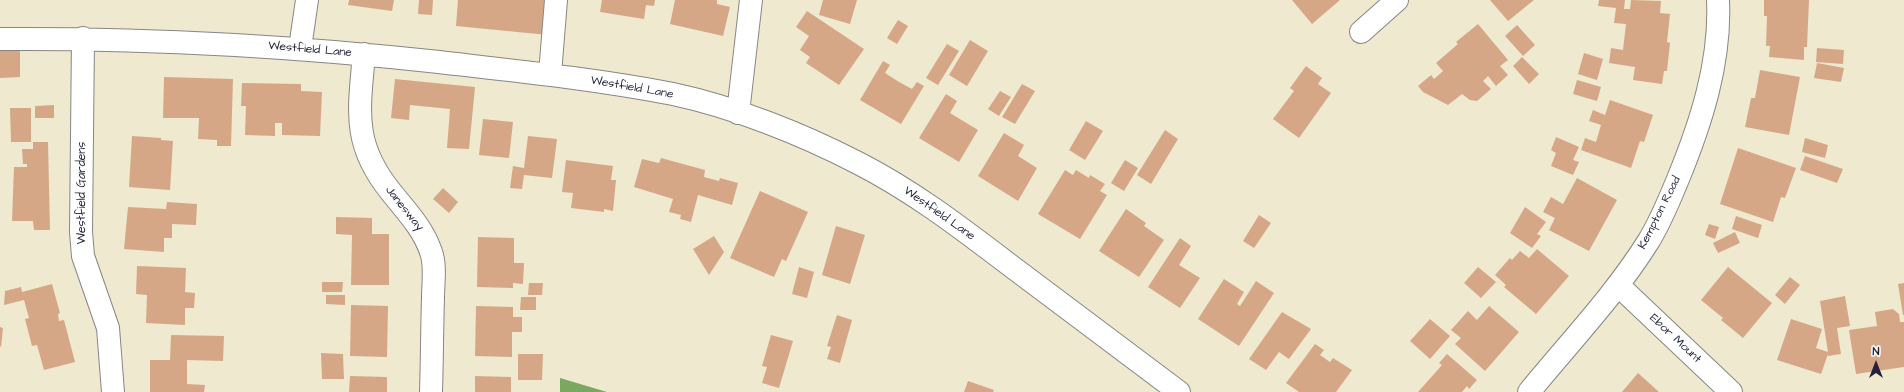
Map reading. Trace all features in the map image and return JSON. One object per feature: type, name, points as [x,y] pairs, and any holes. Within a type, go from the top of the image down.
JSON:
[{"type":"street","points":[[300,48],[307,0]]},
{"type":"street","points":[[550,74],[556,0]]},
{"type":"street","points":[[738,113],[751,0]]},
{"type":"street","points":[[1361,32],[1397,0]]},
{"type":"street","name":"Kempton Road","points":[[1529,392],[1618,285],[1648,242],[1669,200],[1693,142],[1713,69],[1718,0]]},
{"type":"street","name":"Westfield Lane","points":[[0,39],[83,38],[193,42],[300,48],[364,54],[550,74],[676,95],[738,113],[799,135],[846,157],[924,201],[1179,392]]},
{"type":"street","name":"Westfield Gardens","points":[[83,38],[83,256],[108,328],[113,392]]},
{"type":"street","name":"Janesway","points":[[364,54],[359,111],[364,148],[381,180],[424,233],[432,254],[431,392]]},
{"type":"street","name":"Ebor Mount","points":[[1618,285],[1731,392]]},
{"type":"green space","points":[[560,378],[607,392],[560,392]]},
{"type":"building","points":[[349,0],[394,0],[392,11],[348,5]]},
{"type":"building","points":[[419,0],[433,0],[432,15],[418,14]]},
{"type":"building","points":[[458,0],[551,0],[548,35],[456,26]]},
{"type":"building","points":[[602,0],[655,0],[654,6],[646,5],[644,19],[600,12]]},
{"type":"building","points":[[675,0],[717,0],[717,4],[730,7],[723,36],[670,24]]},
{"type":"building","points":[[823,0],[857,0],[850,24],[819,15]]},
{"type":"building","points":[[1292,0],[1340,0],[1312,24]]},
{"type":"building","points":[[1490,0],[1534,0],[1508,21]]},
{"type":"building","points":[[1599,0],[1625,0],[1624,9],[1630,9],[1631,0],[1661,1],[1660,13],[1670,14],[1667,42],[1670,43],[1667,71],[1664,71],[1662,84],[1633,80],[1635,67],[1609,63],[1611,48],[1623,50],[1626,24],[1614,23],[1616,8],[1598,6]]},
{"type":"building","points":[[1764,0],[1809,0],[1807,47],[1804,47],[1804,60],[1769,57],[1770,46],[1766,46],[1767,16],[1764,16]]},
{"type":"building","points":[[807,11],[864,49],[839,85],[806,63],[810,57],[800,50],[809,36],[796,27]]},
{"type":"building","points":[[898,20],[908,26],[897,44],[887,38]]},
{"type":"building","points":[[1478,24],[1508,60],[1500,66],[1508,75],[1496,86],[1488,76],[1483,81],[1491,89],[1477,101],[1470,100],[1462,94],[1448,105],[1423,92],[1418,86],[1431,75],[1434,79],[1443,71],[1436,63],[1458,44],[1456,42]]},
{"type":"building","points":[[1517,25],[1535,45],[1523,56],[1505,36]]},
{"type":"building","points":[[970,40],[988,51],[967,86],[949,75]]},
{"type":"building","points":[[947,44],[959,51],[938,85],[926,78]]},
{"type":"building","points":[[1817,48],[1844,50],[1843,64],[1816,62]]},
{"type":"building","points":[[0,51],[20,51],[20,77],[0,78]]},
{"type":"building","points":[[1584,53],[1603,59],[1597,80],[1578,74]]},
{"type":"building","points":[[1522,57],[1539,74],[1529,84],[1513,66]]},
{"type":"building","points":[[883,61],[890,65],[885,73],[899,82],[912,89],[917,82],[924,86],[901,124],[860,100]]},
{"type":"building","points":[[1817,63],[1844,68],[1841,82],[1814,78]]},
{"type":"building","points":[[1306,66],[1322,78],[1318,84],[1331,93],[1299,138],[1273,119],[1294,91],[1290,88]]},
{"type":"building","points":[[1760,70],[1800,77],[1789,135],[1745,127],[1751,98],[1755,98]]},
{"type":"building","points":[[164,77],[233,79],[231,146],[217,146],[217,140],[198,139],[199,118],[163,118]]},
{"type":"building","points":[[395,79],[475,87],[469,149],[447,148],[450,109],[410,105],[409,120],[391,118]]},
{"type":"building","points":[[1577,80],[1601,87],[1597,101],[1573,94]]},
{"type":"building","points":[[242,83],[301,84],[301,91],[322,92],[320,136],[282,135],[282,123],[275,123],[275,136],[245,135],[246,106],[241,106]]},
{"type":"building","points":[[1022,84],[1035,91],[1015,124],[1002,117]]},
{"type":"building","points":[[1000,91],[1011,97],[999,116],[988,109]]},
{"type":"building","points":[[946,94],[957,101],[950,113],[978,130],[959,162],[919,138]]},
{"type":"building","points":[[1610,100],[1653,115],[1644,142],[1640,141],[1631,168],[1581,150],[1585,138],[1596,142],[1601,125],[1589,121],[1593,110],[1605,115]]},
{"type":"building","points":[[54,105],[54,118],[35,118],[35,106]]},
{"type":"building","points":[[10,108],[31,108],[31,142],[11,142]]},
{"type":"building","points":[[483,119],[513,122],[509,158],[479,155]]},
{"type":"building","points":[[1086,121],[1103,131],[1085,160],[1069,150]]},
{"type":"building","points":[[1165,130],[1178,139],[1151,184],[1137,175]]},
{"type":"building","points":[[1004,133],[1024,145],[1018,156],[1037,168],[1018,201],[978,176]]},
{"type":"building","points":[[132,136],[161,138],[161,140],[173,141],[170,190],[129,187]]},
{"type":"building","points":[[528,136],[557,139],[552,178],[524,175],[522,189],[510,188],[513,166],[524,168]]},
{"type":"building","points":[[1556,137],[1579,147],[1573,160],[1579,162],[1573,175],[1551,166],[1556,153],[1551,150]]},
{"type":"building","points":[[1805,138],[1828,145],[1825,158],[1802,152]]},
{"type":"building","points":[[33,142],[48,142],[50,230],[34,230],[33,221],[12,221],[14,167],[27,167],[27,164],[23,164],[22,149],[33,149]]},
{"type":"building","points":[[1738,148],[1796,168],[1785,198],[1781,197],[1773,222],[1720,204]]},
{"type":"building","points":[[1805,156],[1843,169],[1837,183],[1800,170]]},
{"type":"building","points":[[661,158],[705,170],[704,177],[719,181],[720,178],[738,183],[732,205],[698,195],[691,222],[680,219],[681,215],[669,212],[673,199],[634,187],[642,159],[659,163]]},
{"type":"building","points":[[566,160],[613,166],[611,180],[616,180],[613,211],[604,209],[604,212],[571,208],[573,193],[562,192]]},
{"type":"building","points":[[1125,160],[1138,168],[1124,191],[1111,183]]},
{"type":"building","points":[[1065,170],[1073,175],[1076,170],[1089,178],[1090,175],[1105,184],[1100,191],[1107,195],[1080,239],[1038,214]]},
{"type":"building","points":[[1577,178],[1617,200],[1589,251],[1549,230],[1555,218],[1543,212],[1551,197],[1563,204]]},
{"type":"building","points":[[443,188],[458,202],[449,213],[433,199]]},
{"type":"building","points":[[760,191],[808,212],[786,261],[782,259],[774,277],[730,258]]},
{"type":"building","points":[[167,202],[197,204],[196,225],[172,224],[172,238],[164,238],[164,252],[124,249],[128,207],[166,209]]},
{"type":"building","points":[[1525,207],[1546,222],[1537,234],[1541,236],[1532,248],[1510,233]]},
{"type":"building","points":[[1126,209],[1146,223],[1144,226],[1164,240],[1139,277],[1099,251]]},
{"type":"building","points":[[1259,215],[1271,223],[1254,248],[1243,241]]},
{"type":"building","points":[[1736,216],[1762,225],[1758,238],[1732,229]]},
{"type":"building","points":[[336,217],[372,218],[372,234],[389,234],[389,285],[351,285],[352,235],[336,234]]},
{"type":"building","points":[[1709,224],[1719,227],[1715,239],[1705,235]]},
{"type":"building","points":[[836,226],[865,235],[850,284],[822,275]]},
{"type":"building","points":[[1735,232],[1740,243],[1718,253],[1713,243]]},
{"type":"building","points":[[714,236],[724,252],[709,275],[693,249]]},
{"type":"building","points":[[478,237],[514,238],[514,263],[524,263],[523,284],[513,283],[513,288],[477,287]]},
{"type":"building","points":[[1180,238],[1191,246],[1179,265],[1200,278],[1180,308],[1148,287]]},
{"type":"building","points":[[1537,249],[1569,276],[1536,314],[1504,287],[1506,285],[1495,275],[1510,258],[1512,260],[1520,251],[1529,258]]},
{"type":"building","points":[[137,266],[186,268],[185,292],[195,293],[194,308],[185,308],[185,325],[146,323],[147,295],[136,294]]},
{"type":"building","points":[[799,267],[814,272],[807,298],[792,294]]},
{"type":"building","points":[[1478,267],[1496,282],[1481,298],[1464,283]]},
{"type":"building","points":[[1728,267],[1772,303],[1743,338],[1721,320],[1723,318],[1701,300]]},
{"type":"building","points":[[1790,277],[1800,285],[1785,304],[1775,295]]},
{"type":"building","points":[[1224,279],[1244,292],[1237,304],[1240,306],[1256,281],[1274,293],[1239,346],[1198,319]]},
{"type":"building","points":[[322,282],[343,282],[342,292],[322,292]]},
{"type":"building","points":[[529,283],[543,283],[542,295],[528,295]]},
{"type":"building","points":[[1904,283],[1904,315],[1903,315],[1898,284]]},
{"type":"building","points":[[52,284],[60,313],[58,314],[59,321],[64,320],[75,362],[44,370],[37,345],[32,346],[25,319],[29,318],[24,300],[4,305],[5,291],[21,287],[22,292]]},
{"type":"building","points":[[326,295],[345,295],[345,305],[326,304]]},
{"type":"building","points":[[1845,296],[1850,326],[1837,328],[1841,354],[1828,356],[1828,354],[1821,374],[1777,360],[1791,319],[1822,329],[1816,348],[1828,352],[1820,301]]},
{"type":"building","points":[[521,297],[536,297],[536,310],[520,310]]},
{"type":"building","points":[[351,305],[388,306],[387,357],[350,356]]},
{"type":"building","points":[[476,306],[513,307],[513,317],[522,317],[522,332],[512,332],[512,357],[475,356]]},
{"type":"building","points":[[1489,306],[1519,332],[1485,371],[1455,344],[1461,338],[1451,330],[1468,311],[1477,320]]},
{"type":"building","points":[[1893,309],[1899,314],[1900,322],[1904,322],[1904,367],[1856,374],[1849,330],[1877,326],[1875,312]]},
{"type":"building","points":[[1282,312],[1311,329],[1289,359],[1279,352],[1266,370],[1249,359]]},
{"type":"building","points":[[837,315],[852,320],[840,363],[827,359],[831,347],[827,346]]},
{"type":"building","points":[[1430,319],[1450,336],[1430,359],[1410,341]]},
{"type":"building","points":[[0,327],[3,328],[1,347],[0,346]]},
{"type":"building","points":[[171,335],[224,336],[223,361],[187,360],[187,384],[205,385],[204,392],[150,392],[150,360],[170,360]]},
{"type":"building","points":[[771,335],[793,341],[779,388],[762,383],[767,367],[762,366]]},
{"type":"building","points":[[1315,344],[1324,350],[1320,355],[1330,362],[1333,358],[1352,370],[1336,392],[1299,392],[1286,383]]},
{"type":"building","points":[[321,353],[343,354],[344,379],[322,379]]},
{"type":"building","points":[[518,354],[543,354],[542,380],[518,380]]},
{"type":"building","points":[[1447,354],[1477,380],[1469,389],[1467,386],[1462,392],[1418,392],[1442,365],[1439,363]]},
{"type":"building","points":[[1638,373],[1659,392],[1622,392]]},
{"type":"building","points":[[350,376],[387,377],[387,392],[349,392]]},
{"type":"building","points":[[475,376],[511,377],[511,392],[475,392]]},
{"type":"building","points":[[968,381],[994,390],[993,392],[964,392]]}]
